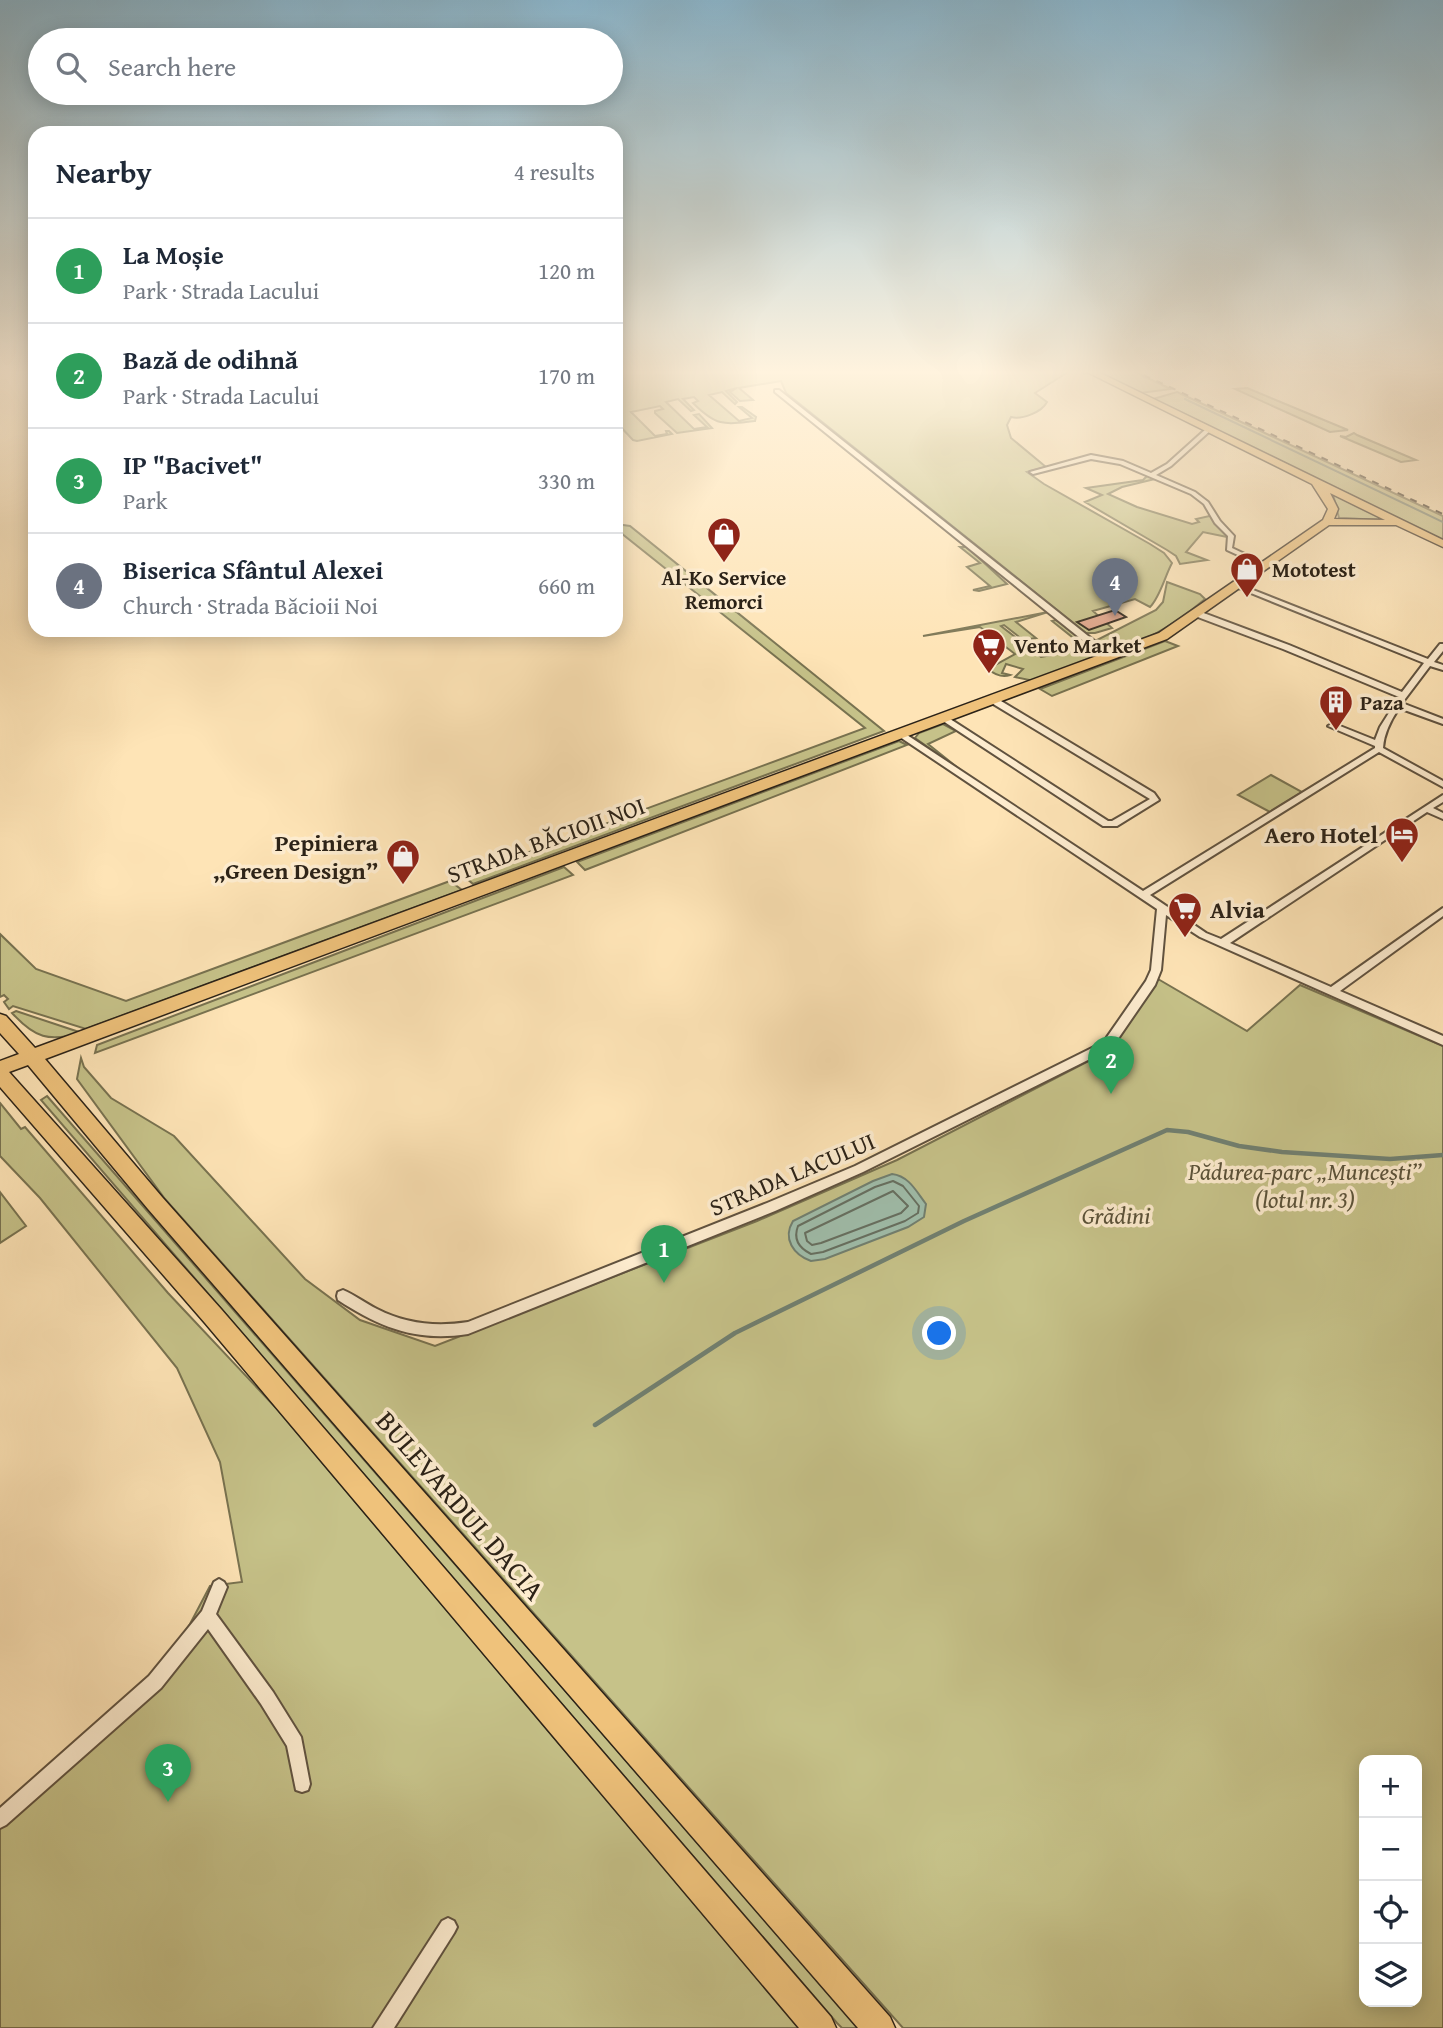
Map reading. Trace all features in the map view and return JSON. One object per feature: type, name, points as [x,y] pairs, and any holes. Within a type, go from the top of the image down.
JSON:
[{"type":"main road","points":[[1278,464],[1443,544]]},
{"type":"main road","points":[[1316,482],[1333,509],[1326,522],[1403,524]]},
{"type":"main road","name":"STRADA BĂCIOII NOI","points":[[0,1068],[1163,636],[1326,522]]},
{"type":"main road","name":"BULEVARDUL DACIA","points":[[0,1021],[155,1203],[878,2028]]},
{"type":"main road","points":[[0,1074],[213,1316],[820,2028]]},
{"type":"street","points":[[869,464],[1109,657]]},
{"type":"street","points":[[1033,472],[1068,464]]},
{"type":"street","points":[[1125,464],[1199,497],[1231,536],[1229,549],[1266,565]]},
{"type":"street","points":[[1153,474],[1171,464]]},
{"type":"street","points":[[1238,586],[1443,668]]},
{"type":"street","points":[[1198,614],[1404,696]]},
{"type":"street","points":[[1143,895],[1378,746],[1404,696],[1427,663],[1443,646]]},
{"type":"street","points":[[944,719],[1105,824],[1114,824],[1155,800],[1151,795],[993,700]]},
{"type":"street","points":[[1399,705],[1443,722]]},
{"type":"street","points":[[1332,726],[1378,746],[1443,784]]},
{"type":"street","points":[[901,735],[1203,934],[1443,1041]]},
{"type":"street","points":[[1222,943],[1443,798]]},
{"type":"street","points":[[1427,809],[1443,816]]},
{"type":"street","name":"STRADA LACULUI","points":[[343,1296],[362,1309],[391,1322],[424,1331],[443,1333],[468,1328],[771,1207],[892,1154],[1109,1043],[1140,1002],[1156,970],[1163,908]]},
{"type":"street","points":[[1331,992],[1443,911]]},
{"type":"street","points":[[0,1819],[155,1682],[208,1616],[219,1587]]},
{"type":"street","points":[[208,1616],[267,1698],[295,1743],[302,1784]]},
{"type":"street","points":[[383,2028],[448,1927]]},
{"type":"green space","points":[[874,464],[1042,464],[1046,467],[1027,472],[1164,553],[1172,563],[1154,603],[1150,607],[1135,599],[1093,611],[1112,628],[1086,633]]},
{"type":"green space","points":[[1286,464],[1331,464],[1443,516],[1443,540]]},
{"type":"green space","points":[[1149,474],[1155,479],[1122,487],[1108,494],[1137,507],[1192,524],[1199,522],[1196,519],[1214,515],[1214,521],[1227,533],[1227,537],[1203,532],[1186,552],[1207,560],[1180,564],[1176,556],[1167,550],[1085,502],[1102,495],[1086,488],[1143,480]]},
{"type":"green space","points":[[1333,494],[1386,520],[1339,518]]},
{"type":"green space","points":[[623,525],[630,526],[884,731],[473,884],[464,876],[865,728],[623,535]]},
{"type":"green space","points":[[960,547],[967,547],[1007,584],[973,590],[990,586],[967,567],[980,563]]},
{"type":"green space","points":[[1167,582],[1200,594],[1205,599],[1173,623],[1125,647],[1112,650],[1095,641],[1156,610],[1163,602]]},
{"type":"green space","points":[[1048,612],[1016,622],[1036,638],[1023,640],[1004,625],[1001,626],[1041,657],[1087,649],[1052,621],[1056,620],[1095,649],[1094,658],[1034,681],[1015,677],[1023,669],[1006,664],[1002,673],[1010,675],[998,675],[988,669],[1015,654],[980,627],[923,636]]},
{"type":"green space","points":[[1165,641],[1178,646],[1052,696],[1040,689]]},
{"type":"green space","points":[[943,724],[956,731],[928,744],[963,772],[915,738],[919,733]]},
{"type":"green space","points":[[899,741],[907,745],[585,870],[577,862]]},
{"type":"green space","points":[[1271,775],[1302,792],[1270,812],[1238,795]]},
{"type":"green space","points":[[564,867],[573,875],[95,1053],[97,1045]]},
{"type":"green space","points":[[450,881],[462,890],[86,1029],[13,1006],[9,1009],[4,1002],[8,999],[4,995],[0,997],[0,934],[36,969],[126,1001]]},
{"type":"green space","points":[[1158,979],[1247,1031],[1300,985],[1443,1046],[1443,2028],[903,2028],[165,1199],[77,1079],[81,1058],[84,1067],[111,1098],[174,1136],[305,1279],[360,1320],[435,1346],[757,1221],[897,1160],[1112,1049]]},
{"type":"green space","points":[[16,1011],[82,1033],[60,1037],[43,1036],[20,1021],[12,1013]]},
{"type":"green space","points":[[47,1096],[859,2028],[842,2028],[837,2023],[41,1100]]},
{"type":"green space","points":[[0,1103],[21,1129],[25,1127],[168,1293],[277,1409],[799,2028],[0,2028],[0,1808],[162,1664],[190,1624],[210,1586],[242,1582],[220,1462],[177,1368],[40,1198],[0,1156]]},
{"type":"green space","points":[[0,1192],[26,1226],[0,1243]]},
{"type":"water","points":[[892,1174],[908,1181],[915,1189],[926,1204],[924,1217],[908,1227],[825,1259],[811,1261],[799,1255],[789,1240],[793,1221]]},
{"type":"building","points":[[1115,610],[1126,617],[1089,630],[1077,622]]},
{"type":"waterway","points":[[1321,464],[1443,522]]},
{"type":"waterway","points":[[595,1425],[735,1333],[964,1221],[1167,1130],[1188,1132],[1239,1146],[1282,1152],[1390,1159],[1443,1155]]},
{"type":"railway","points":[[1335,464],[1443,514]]},
{"type":"place","name":"Al-Ko Service Remorci","points":[[724,564]]},
{"type":"place","name":"Mototest","points":[[1247,599]]},
{"type":"place","name":"Biserica Sfântul Alexei","points":[[1115,616]]},
{"type":"place","name":"Vento Market","points":[[989,675]]},
{"type":"place","name":"Paza","points":[[1336,732]]},
{"type":"place","name":"Aero Hotel","points":[[1402,864]]},
{"type":"place","name":"Pepiniera „Green Design”","points":[[403,886]]},
{"type":"place","name":"Alvia","points":[[1185,939]]},
{"type":"place","name":"Bază de odihnă","points":[[1111,1094]]},
{"type":"place","name":"La Moșie","points":[[664,1283]]},
{"type":"place","name":"IP \"Bacivet\"","points":[[168,1802]]},
{"type":"park label","name":"Pădurea-parc „Muncești” (lotul nr. 3)","points":[[1305,1185]]},
{"type":"park label","name":"Grădini","points":[[1116,1215]]}]
